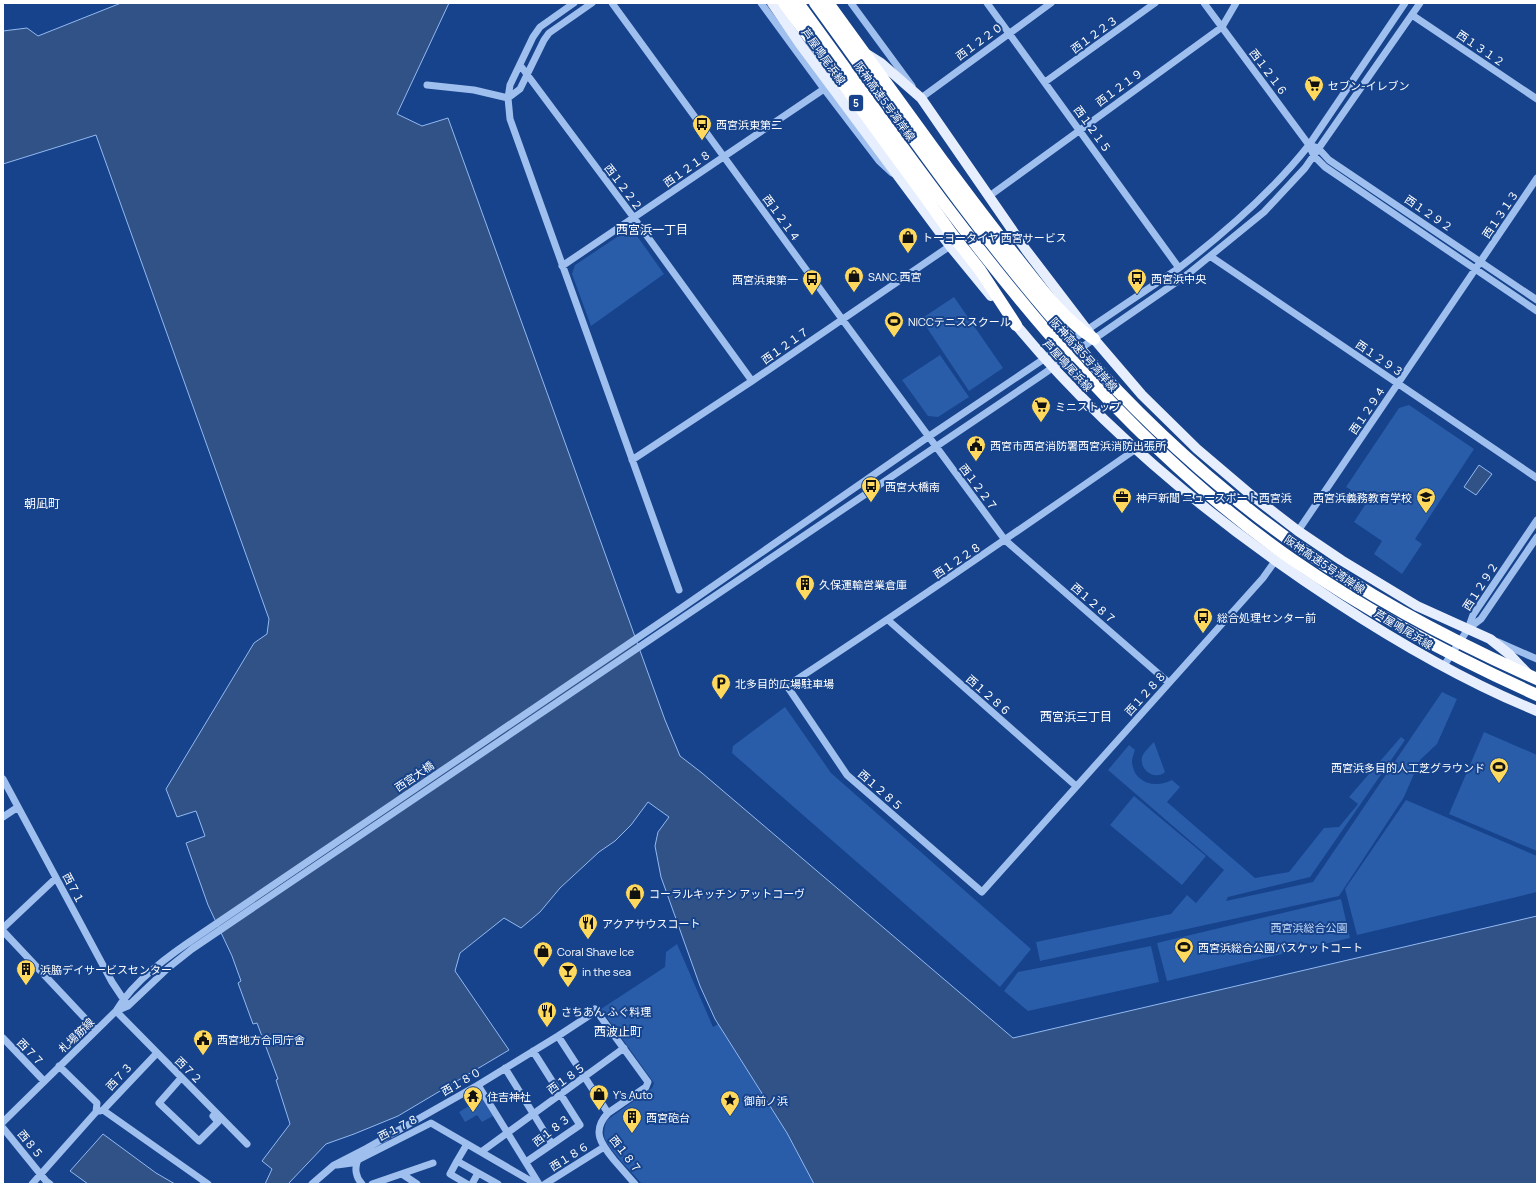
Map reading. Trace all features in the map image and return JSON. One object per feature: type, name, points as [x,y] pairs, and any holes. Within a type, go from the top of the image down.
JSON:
[{"type":"highway","name":"5","points":[[784,3],[951,233],[980,270],[1016,325]]},
{"type":"highway","name":"阪神高速5号湾岸線","points":[[798,3],[932,186],[1008,286],[1088,379],[1169,460],[1291,559],[1334,587],[1434,646],[1537,695]]},
{"type":"highway","name":"阪神高速5号湾岸線","points":[[815,3],[950,188],[1020,280],[1098,370],[1179,450],[1258,516],[1300,548],[1344,577],[1441,634],[1537,679]]},
{"type":"highway","points":[[828,3],[945,164],[1024,267],[1058,309],[1088,333]]},
{"type":"main road","name":"芦屋鳴尾浜線","points":[[772,3],[800,44],[950,246],[1052,367],[1083,399],[1136,449],[1203,505],[1275,561],[1362,618],[1443,667],[1489,690],[1537,711]]},
{"type":"main road","name":"芦屋鳴尾浜線","points":[[777,3],[881,62],[921,98],[988,197],[1088,333],[1142,395],[1197,450],[1298,531],[1341,560],[1417,606],[1490,639],[1509,654],[1537,684]]},
{"type":"main road","points":[[1275,561],[1298,531]]},
{"type":"street","points":[[574,3],[540,27],[533,37],[510,85],[508,98],[510,119],[679,590]]},
{"type":"street","points":[[508,98],[520,88],[544,40],[550,33],[592,3]]},
{"type":"street","name":"西１２１４","points":[[612,3],[935,446]]},
{"type":"street","points":[[761,3],[879,161],[902,182]]},
{"type":"street","points":[[851,3],[921,98]]},
{"type":"street","name":"西１２１５","points":[[988,3],[1179,268]]},
{"type":"street","name":"西１２２０","points":[[921,98],[1051,3]]},
{"type":"street","name":"西１２２３","points":[[1045,82],[1155,3]]},
{"type":"street","name":"西１２１６","points":[[1204,3],[1309,145],[1314,156]]},
{"type":"street","name":"西１２１９","points":[[988,197],[1222,27],[1236,3]]},
{"type":"street","points":[[682,613],[1052,367],[1088,333],[1204,249],[1256,203],[1309,145],[1406,3]]},
{"type":"street","points":[[682,613],[928,437],[1045,358],[1170,287],[1264,212],[1292,183],[1314,156],[1420,3]]},
{"type":"street","name":"西１３１２","points":[[1412,15],[1537,99]]},
{"type":"street","name":"西１２２２","points":[[520,65],[634,218],[752,381]]},
{"type":"street","points":[[427,85],[474,90],[508,98]]},
{"type":"street","name":"西１２１８","points":[[562,266],[824,89]]},
{"type":"street","name":"西１２９２","points":[[1309,145],[1319,149],[1329,160],[1537,300]]},
{"type":"street","name":"西１２９２","points":[[1314,156],[1325,167],[1537,311]]},
{"type":"street","name":"西１３１３","points":[[1481,262],[1537,178]]},
{"type":"street","name":"西１２１７","points":[[632,460],[752,381],[950,246]]},
{"type":"street","name":"西１２９３","points":[[1210,256],[1537,478]]},
{"type":"street","name":"西１２９４","points":[[1298,531],[1481,262]]},
{"type":"street","name":"西１２２７","points":[[935,446],[1005,540]]},
{"type":"street","name":"西１２２８","points":[[787,686],[888,620],[1136,449]]},
{"type":"street","name":"西１２９２","points":[[1468,629],[1473,615],[1537,520]]},
{"type":"street","name":"西１２９２","points":[[1468,629],[1481,620],[1537,537]]},
{"type":"street","name":"西１２８７","points":[[1005,540],[1169,683]]},
{"type":"street","name":"西１２８８","points":[[982,892],[1263,578],[1275,561]]},
{"type":"street","name":"西宮大橋","points":[[165,965],[192,949],[682,613]]},
{"type":"street","name":"西１２８６","points":[[888,620],[1076,786]]},
{"type":"street","points":[[1443,667],[1468,629]]},
{"type":"street","points":[[1490,639],[1537,659]]},
{"type":"street","name":"西１２８５","points":[[787,686],[847,775],[982,892]]},
{"type":"street","points":[[1518,703],[1537,715]]},
{"type":"street","name":"西７１","points":[[3,778],[112,982],[128,1006]]},
{"type":"street","points":[[3,817],[18,807]]},
{"type":"street","points":[[56,878],[3,929],[96,1030]]},
{"type":"street","points":[[116,1011],[123,999],[165,965]]},
{"type":"street","name":"札場筋線","points":[[3,1122],[116,1011],[128,1006],[165,965]]},
{"type":"street","name":"西１８０","points":[[334,1165],[478,1085],[558,1036],[590,1015],[595,1009]]},
{"type":"street","name":"西１８７","points":[[595,1009],[648,1082],[648,1085],[608,1112],[599,1129],[601,1142],[604,1148],[635,1184]]},
{"type":"street","name":"西７２","points":[[116,1011],[247,1144]]},
{"type":"street","points":[[558,1036],[584,1078],[608,1112]]},
{"type":"street","name":"西７７","points":[[3,1038],[44,1081]]},
{"type":"street","name":"西１８５","points":[[481,1152],[624,1048]]},
{"type":"street","name":"西１８３","points":[[526,1162],[580,1124],[533,1051]]},
{"type":"street","name":"西７３","points":[[32,1184],[99,1111],[157,1053]]},
{"type":"street","points":[[59,1066],[97,1104],[99,1111],[208,1184]]},
{"type":"street","points":[[505,1068],[552,1144]]},
{"type":"street","points":[[182,1078],[159,1103],[199,1141],[218,1122],[198,1101],[194,1091]]},
{"type":"street","points":[[478,1085],[538,1184]]},
{"type":"street","name":"西１７８","points":[[334,1165],[352,1163],[431,1123],[538,1184]]},
{"type":"street","name":"西８５","points":[[3,1128],[50,1184]]},
{"type":"street","points":[[467,1144],[450,1174],[467,1184]]},
{"type":"street","name":"西１８６","points":[[545,1184],[604,1148]]},
{"type":"street","points":[[358,1160],[356,1171],[358,1179],[362,1184]]},
{"type":"street","points":[[457,1161],[498,1184]]},
{"type":"street","points":[[372,1184],[433,1163]]},
{"type":"street","points":[[312,1184],[334,1165]]},
{"type":"street","points":[[472,1184],[478,1173]]},
{"type":"street","points":[[402,1174],[417,1184]]},
{"type":"green space","points":[[626,231],[635,233],[664,274],[591,326],[572,274],[575,265]]},
{"type":"green space","points":[[954,297],[1003,368],[969,391],[921,319]]},
{"type":"green space","points":[[940,355],[969,397],[938,417],[928,416],[902,380]]},
{"type":"green space","points":[[1409,405],[1474,449],[1415,539],[1422,544],[1402,574],[1374,554],[1382,541],[1354,522],[1365,505],[1349,494],[1351,490],[1346,487],[1399,408]]},
{"type":"green space","points":[[1442,692],[1457,699],[1437,744],[1420,760],[1404,797],[1339,896],[1040,961],[1036,942],[1171,914],[1187,895],[1196,903],[1224,870],[1108,770],[1129,745],[1135,750],[1132,762],[1137,775],[1146,782],[1152,784],[1165,783],[1172,780],[1180,787],[1167,802],[1255,878],[1289,872],[1324,828],[1339,827],[1358,804],[1349,797],[1401,737],[1405,740],[1310,877],[1228,897],[1226,901],[1313,882]]},
{"type":"green space","points":[[785,707],[831,773],[1031,949],[1000,987],[732,753],[733,746]]},
{"type":"green space","name":"西宮浜多目的人工芝グラウンド","points":[[1484,732],[1537,755],[1537,851],[1449,814]]},
{"type":"green space","points":[[1154,742],[1165,772],[1157,775],[1153,775],[1145,770],[1142,762],[1143,755]]},
{"type":"green space","points":[[1134,796],[1206,856],[1182,885],[1110,825]]},
{"type":"green space","points":[[1406,800],[1537,856],[1537,892],[1357,935],[1345,889]]},
{"type":"green space","name":"西宮浜総合公園","points":[[1341,899],[1350,938],[1167,981],[1157,943]]},
{"type":"green space","points":[[677,944],[713,1027],[718,1024],[787,1133],[814,1184],[642,1184],[609,1146],[604,1135],[607,1120],[652,1088],[654,1083],[601,1009],[665,967],[666,952]]},
{"type":"green space","points":[[1151,946],[1159,982],[1028,1011],[1004,991],[1018,972]]},
{"type":"green space","points":[[478,1090],[493,1116],[482,1122],[477,1115],[465,1122],[459,1112],[469,1106],[464,1098]]},
{"type":"shaded area","points":[[121,3],[449,3],[397,114],[422,126],[448,118],[665,720],[680,756],[702,773],[1013,1038],[1537,916],[1537,1184],[814,1184],[787,1133],[715,1019],[700,986],[661,877],[655,846],[658,832],[669,817],[648,802],[631,825],[615,841],[599,852],[560,888],[540,912],[521,928],[504,918],[460,953],[455,971],[509,1050],[398,1116],[326,1144],[288,1184],[265,1184],[272,1169],[262,1161],[290,1124],[276,1080],[278,1079],[257,1023],[253,1024],[238,983],[241,981],[232,956],[208,905],[186,843],[205,836],[196,811],[177,817],[166,789],[254,643],[267,634],[269,619],[96,135],[3,164],[3,31],[27,28],[38,36]]},
{"type":"shaded area","points":[[1479,465],[1492,474],[1476,495],[1464,487]]},
{"type":"shaded area","points":[[103,1134],[156,1173],[175,1184],[88,1184],[70,1171]]},
{"type":"place","name":"セブン-イレブン","points":[[1314,102]]},
{"type":"place","name":"西宮浜東第二","points":[[702,141]]},
{"type":"place","name":"トーヨータイヤ 西宮サービス","points":[[908,254]]},
{"type":"place","name":"SANC.西宮","points":[[854,293]]},
{"type":"place","name":"西宮浜中央","points":[[1137,295]]},
{"type":"place","name":"西宮浜東第一","points":[[812,296]]},
{"type":"place","name":"NICCテニススクール","points":[[894,338]]},
{"type":"place","name":"ミニストップ","points":[[1041,423]]},
{"type":"place","name":"西宮市西宮消防署西宮浜消防出張所","points":[[976,462]]},
{"type":"place","name":"西宮大橋南","points":[[871,503]]},
{"type":"place","name":"神戸新聞 ニュースポート西宮浜","points":[[1122,514]]},
{"type":"place","name":"西宮浜義務教育学校","points":[[1426,514]]},
{"type":"place","name":"久保運輸営業倉庫","points":[[805,601]]},
{"type":"place","name":"総合処理センター前","points":[[1203,634]]},
{"type":"place","name":"北多目的広場駐車場","points":[[721,700]]},
{"type":"place","name":"西宮浜多目的人工芝グラウンド","points":[[1499,784]]},
{"type":"place","name":"コーラルキッチン アットコーヴ","points":[[635,910]]},
{"type":"place","name":"アクアサウスコート","points":[[588,940]]},
{"type":"place","name":"西宮浜総合公園バスケットコート","points":[[1184,964]]},
{"type":"place","name":"Coral Shave Ice","points":[[543,968]]},
{"type":"place","name":"浜脇デイサービスセンター","points":[[26,986]]},
{"type":"place","name":"in the sea","points":[[568,988]]},
{"type":"place","name":"さちあん ふぐ料理","points":[[547,1028]]},
{"type":"place","name":"西宮地方合同庁舎","points":[[203,1056]]},
{"type":"place","name":"Y's Auto","points":[[599,1111]]},
{"type":"place","name":"住吉神社","points":[[473,1113]]},
{"type":"place","name":"御前ノ浜","points":[[730,1117]]},
{"type":"place","name":"西宮砲台","points":[[632,1134]]},
{"type":"district","name":"西宮浜一丁目","points":[[652,229]]},
{"type":"district","name":"朝凪町","points":[[42,503]]},
{"type":"district","name":"西宮浜三丁目","points":[[1076,716]]},
{"type":"district","name":"西波止町","points":[[618,1031]]}]
